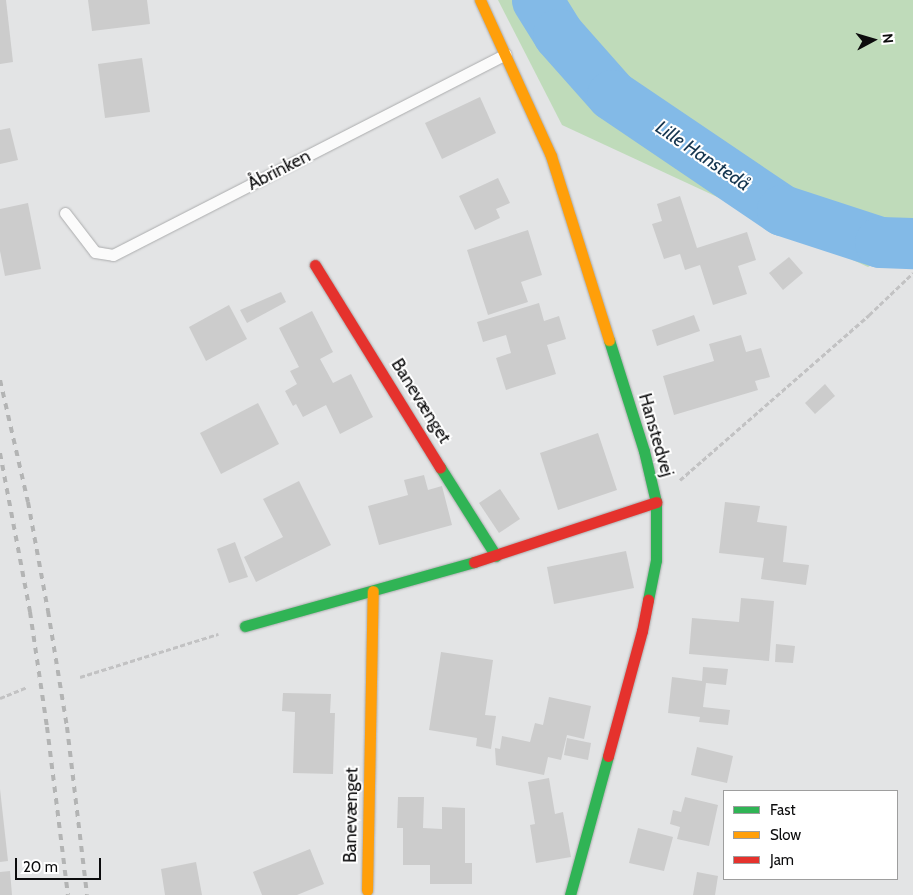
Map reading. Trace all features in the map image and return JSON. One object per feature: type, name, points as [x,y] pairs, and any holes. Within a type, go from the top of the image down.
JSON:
[{"type":"street","name":"Hanstedvej","points":[[480,0],[551,156],[644,451],[656,502],[656,560],[642,631],[570,895]]},
{"type":"street","name":"Banevænget","points":[[316,265],[496,556]]},
{"type":"street","points":[[245,626],[496,556],[656,502]]},
{"type":"street","name":"Banevænget","points":[[367,890],[374,591]]},
{"type":"lane","name":"Åbrinken","points":[[65,213],[95,252],[113,255],[506,54]]},
{"type":"path","points":[[656,502],[869,315],[913,272]]},
{"type":"path","points":[[80,677],[245,626]]},
{"type":"path","points":[[0,698],[27,687]]},
{"type":"green space","points":[[498,0],[913,0],[913,243],[868,267],[562,125]]},
{"type":"building","points":[[0,0],[6,0],[13,62],[0,64]]},
{"type":"building","points":[[88,0],[147,0],[150,24],[92,31]]},
{"type":"building","points":[[142,58],[150,112],[105,118],[98,64]]},
{"type":"building","points":[[480,97],[496,133],[442,159],[425,123]]},
{"type":"building","points":[[10,128],[18,160],[0,164],[0,130]]},
{"type":"building","points":[[498,178],[510,203],[496,209],[500,218],[475,230],[459,196]]},
{"type":"building","points":[[680,196],[697,248],[747,232],[756,260],[738,266],[747,294],[713,305],[700,265],[685,270],[680,254],[664,259],[652,224],[662,221],[657,204]]},
{"type":"building","points":[[28,203],[41,269],[5,276],[0,251],[0,209]]},
{"type":"building","points":[[528,230],[542,275],[521,282],[528,302],[488,315],[467,250]]},
{"type":"building","points":[[789,257],[803,273],[783,290],[769,273]]},
{"type":"building","points":[[281,292],[286,302],[247,323],[240,310]]},
{"type":"building","points":[[539,303],[544,321],[559,316],[566,339],[547,345],[556,374],[506,390],[496,358],[511,353],[506,335],[483,342],[477,322]]},
{"type":"building","points":[[229,305],[247,339],[206,361],[189,327]]},
{"type":"building","points":[[312,311],[333,352],[320,359],[333,383],[351,374],[373,417],[340,434],[326,405],[303,417],[296,404],[293,406],[285,391],[297,384],[290,371],[299,367],[279,328]]},
{"type":"building","points":[[694,315],[700,331],[657,346],[652,330]]},
{"type":"building","points":[[741,335],[746,352],[761,348],[770,377],[755,381],[758,390],[674,415],[663,376],[714,361],[709,344]]},
{"type":"building","points":[[825,384],[835,396],[815,414],[805,403]]},
{"type":"building","points":[[258,403],[279,444],[221,474],[200,433]]},
{"type":"building","points":[[598,433],[617,490],[558,510],[540,453]]},
{"type":"building","points":[[424,475],[428,490],[442,486],[452,525],[379,545],[368,506],[408,495],[404,480]]},
{"type":"building","points":[[299,481],[331,545],[256,582],[244,557],[283,537],[263,499]]},
{"type":"building","points":[[500,489],[520,519],[499,533],[479,503]]},
{"type":"building","points":[[725,502],[760,506],[757,522],[787,526],[783,562],[809,565],[806,585],[761,579],[764,558],[719,553]]},
{"type":"building","points":[[235,542],[248,577],[229,583],[217,549]]},
{"type":"building","points":[[626,551],[634,588],[554,604],[547,567]]},
{"type":"building","points":[[741,598],[774,601],[769,661],[689,654],[692,618],[739,622]]},
{"type":"building","points":[[776,644],[795,646],[793,663],[775,662]]},
{"type":"building","points":[[441,652],[493,660],[485,715],[496,716],[491,749],[476,746],[477,738],[429,730]]},
{"type":"building","points":[[703,667],[728,669],[726,685],[706,683],[703,707],[730,710],[728,725],[699,722],[700,717],[668,713],[672,677],[702,681]]},
{"type":"building","points":[[283,693],[331,694],[330,713],[335,713],[333,774],[293,773],[295,712],[282,711]]},
{"type":"building","points":[[549,697],[591,706],[584,739],[567,735],[561,760],[548,757],[544,775],[496,765],[495,748],[500,749],[502,736],[530,742],[535,723],[543,725]]},
{"type":"building","points":[[567,738],[591,743],[588,760],[564,755]]},
{"type":"building","points":[[697,747],[733,756],[727,783],[691,775]]},
{"type":"building","points":[[549,778],[555,814],[563,812],[571,857],[536,863],[530,825],[535,824],[528,782]]},
{"type":"building","points":[[0,789],[8,861],[0,862]]},
{"type":"building","points":[[398,797],[424,797],[423,828],[442,829],[442,807],[465,808],[465,863],[472,863],[472,884],[430,884],[430,865],[403,865],[403,828],[397,828]]},
{"type":"building","points":[[685,797],[718,805],[709,846],[677,839],[680,827],[670,824],[673,810],[681,812]]},
{"type":"building","points":[[638,828],[673,837],[664,871],[629,863]]},
{"type":"building","points":[[310,849],[324,884],[297,895],[262,895],[253,872]]},
{"type":"building","points":[[196,862],[202,895],[165,895],[161,869]]},
{"type":"building","points":[[10,871],[12,895],[0,895],[0,872]]},
{"type":"building","points":[[697,872],[718,876],[715,895],[693,895]]},
{"type":"waterway","name":"Lille Hanstedå","points":[[537,0],[558,34],[612,95],[782,210],[880,242],[913,243]]},
{"type":"railway","points":[[0,380],[28,502],[48,611],[67,727],[87,895]]},
{"type":"railway","points":[[0,453],[30,612],[47,727],[68,895]]},
{"type":"traffic: fast","points":[[609,340],[644,451],[656,502],[656,560],[648,600]]},
{"type":"traffic: fast","points":[[440,467],[496,556]]},
{"type":"traffic: fast","points":[[245,626],[474,562]]},
{"type":"traffic: fast","points":[[570,895],[608,756]]},
{"type":"traffic: slow","points":[[480,0],[551,156],[609,340]]},
{"type":"traffic: slow","points":[[367,890],[373,591]]},
{"type":"traffic: jam","points":[[315,265],[440,467]]},
{"type":"traffic: jam","points":[[474,562],[656,502]]},
{"type":"traffic: jam","points":[[608,756],[642,631],[648,600]]}]
